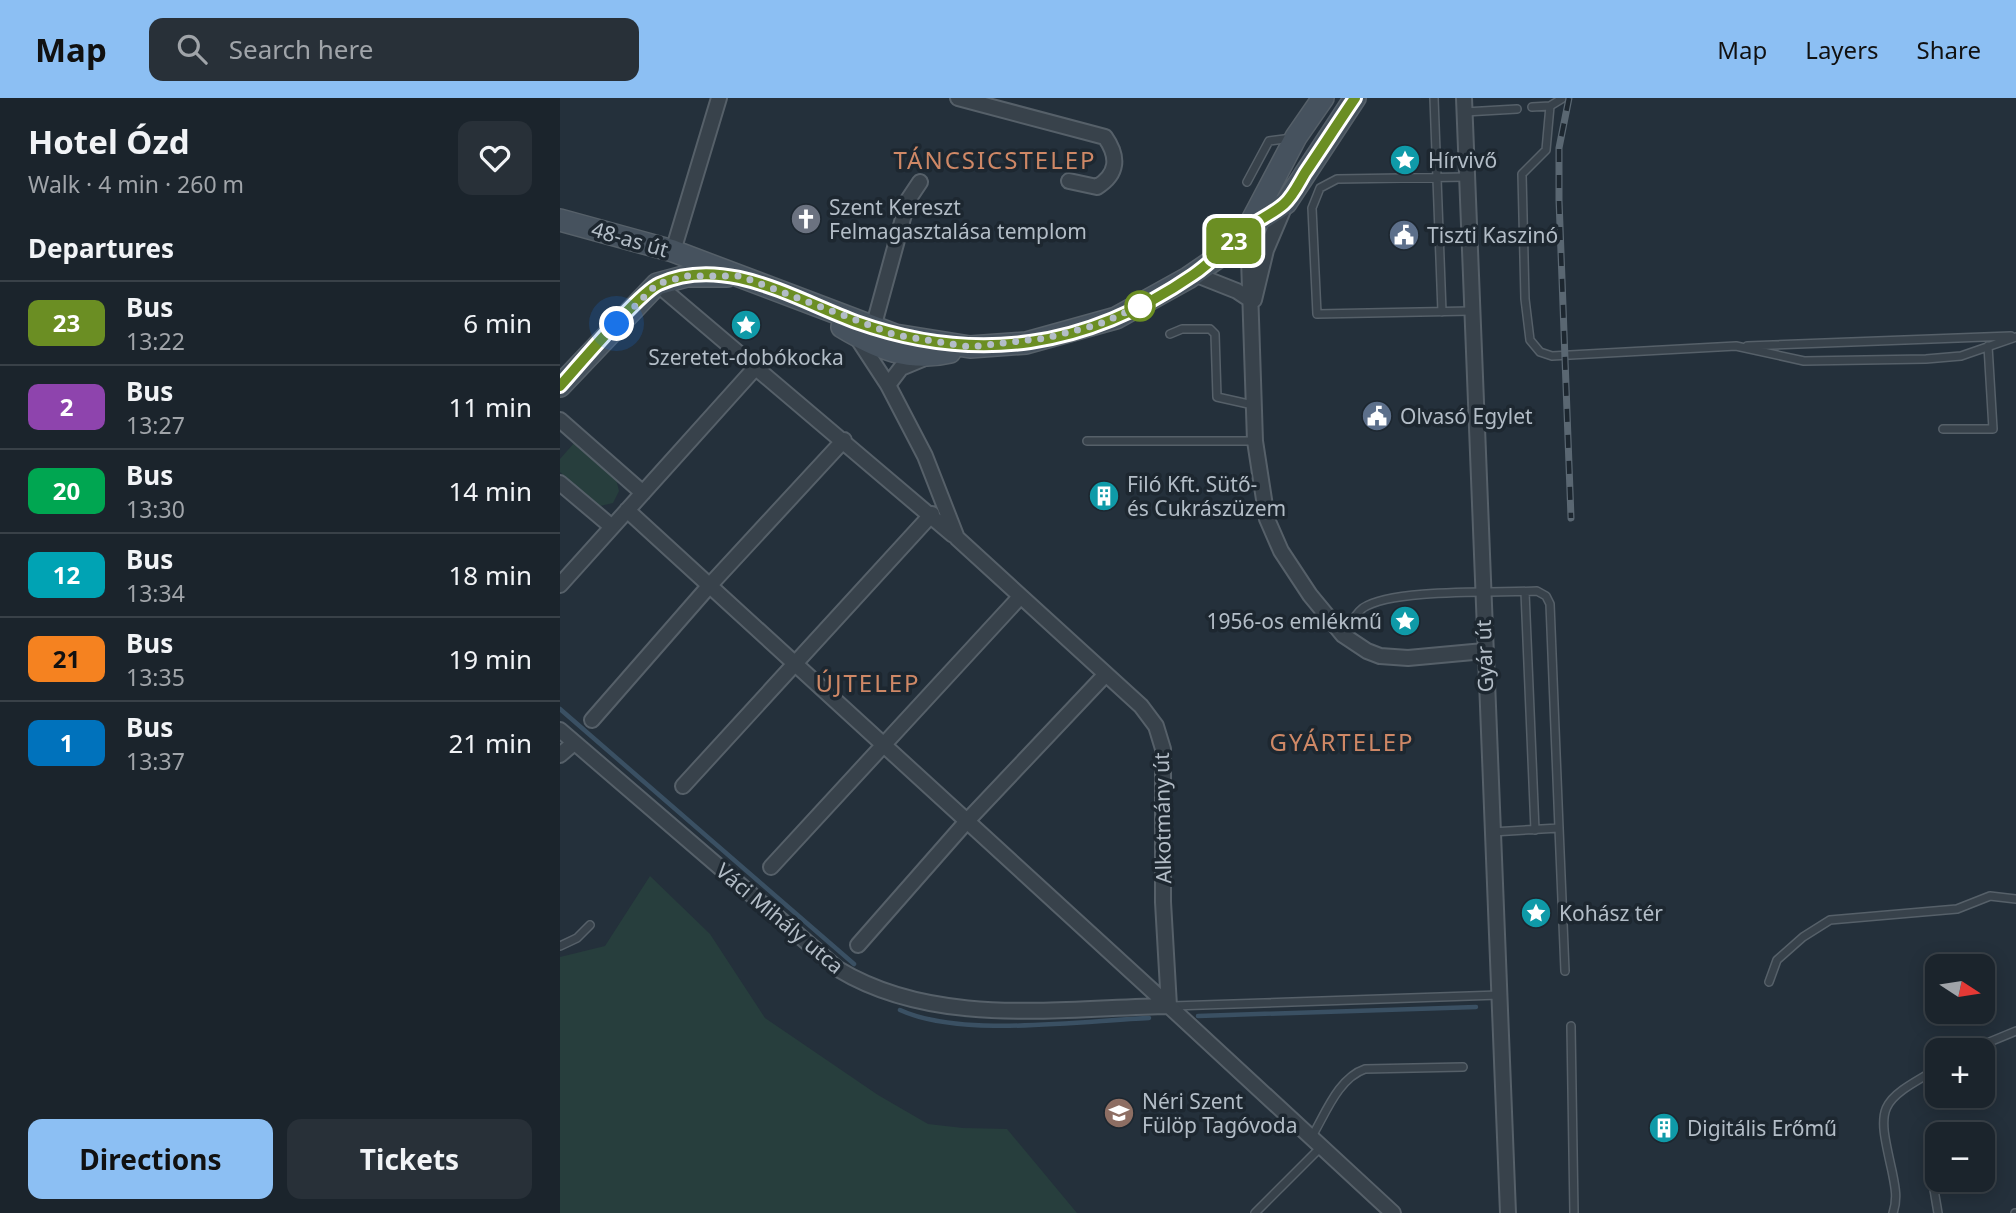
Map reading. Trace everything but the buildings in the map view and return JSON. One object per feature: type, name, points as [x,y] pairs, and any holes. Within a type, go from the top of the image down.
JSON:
[{"type":"main road","points":[[1248,228],[1296,137],[1323,98]]},
{"type":"main road","points":[[871,339],[897,354],[930,357],[970,347],[1026,343],[1088,328],[1128,312],[1194,274],[1248,228],[1286,203],[1355,98]]},
{"type":"main road","name":"48-as út","points":[[560,219],[674,251],[740,276],[871,339]]},
{"type":"main road","points":[[560,386],[657,284],[674,251]]},
{"type":"main road","points":[[657,284],[687,276],[740,276]]},
{"type":"main road","points":[[871,339],[970,347]]},
{"type":"street","points":[[674,251],[719,98]]},
{"type":"street","points":[[958,98],[1105,136],[1114,149],[1116,166],[1110,179],[1097,187],[1069,181]]},
{"type":"street","name":"Gyár út","points":[[1464,105],[1507,1213]]},
{"type":"street","points":[[871,339],[908,200],[920,182]]},
{"type":"street","points":[[1251,315],[1266,250],[1286,203]]},
{"type":"street","points":[[1248,228],[1255,441],[1267,519],[1281,551],[1310,595],[1343,635],[1380,656],[1408,658],[1484,651]]},
{"type":"street","points":[[1194,274],[1237,290],[1249,299]]},
{"type":"street","points":[[657,284],[932,514],[957,538]]},
{"type":"street","name":"Alkotmány út","points":[[871,339],[888,385],[925,456],[957,538],[1019,598],[1106,674],[1149,715],[1156,726],[1163,749],[1163,902],[1169,1006]]},
{"type":"street","points":[[888,385],[901,368],[930,357]]},
{"type":"street","points":[[560,585],[757,366]]},
{"type":"street","points":[[560,420],[643,493]]},
{"type":"street","points":[[592,720],[710,585],[844,440]]},
{"type":"street","points":[[560,483],[612,527]]},
{"type":"street","points":[[628,510],[1393,1213]]},
{"type":"street","points":[[683,786],[932,514]]},
{"type":"street","points":[[771,867],[882,743],[1019,598]]},
{"type":"street","points":[[858,945],[967,821],[1106,674]]},
{"type":"street","name":"Váci Mihály utca","points":[[560,730],[838,969],[868,986],[896,997],[965,1010],[1169,1006]]},
{"type":"street","points":[[560,755],[574,743]]},
{"type":"lane","points":[[1434,98],[1443,312]]},
{"type":"lane","points":[[1532,107],[1550,106],[1563,98]]},
{"type":"lane","points":[[1464,105],[1517,108]]},
{"type":"lane","points":[[1550,106],[1546,150],[1522,174],[1525,299],[1530,340],[1540,352],[1552,356],[1736,346],[2016,337]]},
{"type":"lane","points":[[1247,182],[1269,141],[1296,137]]},
{"type":"lane","points":[[1467,177],[1337,179],[1320,188],[1312,208],[1317,314],[1471,311]]},
{"type":"lane","points":[[1170,334],[1182,329],[1210,329],[1215,334],[1217,397],[1253,405]]},
{"type":"lane","points":[[1736,346],[1804,361],[1926,359],[1961,356],[2016,337]]},
{"type":"lane","points":[[1943,429],[1993,429],[1989,346]]},
{"type":"lane","points":[[1087,441],[1255,441]]},
{"type":"lane","points":[[1525,592],[1535,830]]},
{"type":"lane","points":[[1343,635],[1363,608],[1379,601],[1525,592],[1537,592],[1546,596],[1550,604],[1565,971]]},
{"type":"lane","points":[[1492,832],[1559,828]]},
{"type":"lane","points":[[1769,982],[1777,960],[1803,937],[1830,920],[1957,909],[1990,896],[2016,899]]},
{"type":"lane","points":[[560,946],[577,938],[590,925]]},
{"type":"lane","points":[[1169,1006],[1500,995]]},
{"type":"lane","points":[[1571,1026],[1574,1213]]},
{"type":"lane","points":[[1995,1040],[2016,1031]]},
{"type":"lane","points":[[1255,1213],[1315,1144],[1346,1080],[1354,1072],[1365,1069],[1462,1067]]},
{"type":"lane","points":[[1894,1212],[1897,1194],[1881,1119],[1887,1103],[1925,1077]]},
{"type":"lane","points":[[1934,1192],[1938,1213]]},
{"type":"green space","points":[[575,442],[616,479],[619,491],[613,503],[600,506],[594,503],[560,472],[560,459]]},
{"type":"green space","points":[[650,876],[710,934],[765,1018],[878,1095],[928,1124],[1007,1129],[1077,1213],[560,1213],[560,957],[605,946]]},
{"type":"waterway","points":[[560,709],[854,964]]},
{"type":"waterway","points":[[1198,1016],[1476,1007]]},
{"type":"waterway","points":[[900,1010],[925,1019],[987,1026],[1149,1018]]},
{"type":"railway","points":[[1569,98],[1559,148],[1559,200],[1571,518]]},
{"type":"bus line","name":"23","points":[[560,386],[657,284],[687,276],[740,276],[873,328],[943,345],[970,347],[1026,343],[1097,325],[1152,299],[1188,278],[1217,258],[1248,228],[1286,203],[1355,98]]},
{"type":"place","name":"Hírvivő","points":[[1405,160]]},
{"type":"place","name":"Szent Kereszt Felmagasztalása templom","points":[[806,219]]},
{"type":"place","name":"Tiszti Kaszinó","points":[[1404,235]]},
{"type":"place","name":"Szeretet-dobókocka","points":[[746,325]]},
{"type":"place","name":"Olvasó Egylet","points":[[1377,416]]},
{"type":"place","name":"Filó Kft. Sütő- és Cukrászüzem","points":[[1104,496]]},
{"type":"place","name":"1956-os emlékmű","points":[[1405,621]]},
{"type":"place","name":"Kohász tér","points":[[1536,913]]},
{"type":"place","name":"Néri Szent Fülöp Tagóvoda","points":[[1119,1113]]},
{"type":"place","name":"Digitális Erőmű","points":[[1664,1128]]},
{"type":"district","name":"TÁNCSICSTELEP","points":[[995,159]]},
{"type":"district","name":"ÚJTELEP","points":[[868,682]]},
{"type":"district","name":"GYÁRTELEP","points":[[1342,741]]},
{"type":"route","points":[[617,324],[657,284],[687,276],[740,276],[895,335],[943,345],[970,347],[1026,343],[1097,325],[1140,306]]}]
